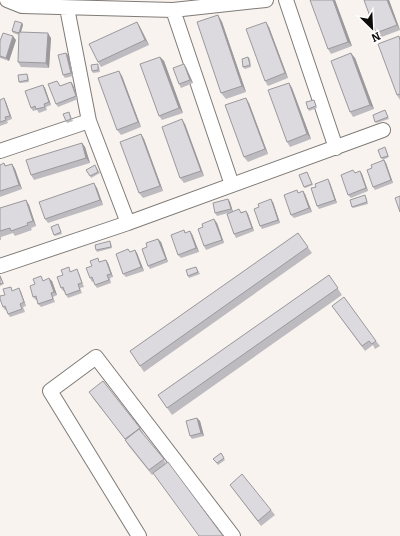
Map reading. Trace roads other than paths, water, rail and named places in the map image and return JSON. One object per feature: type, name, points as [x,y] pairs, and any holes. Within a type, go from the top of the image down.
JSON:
[{"type":"street","points":[[7,0],[22,6],[173,10],[266,0]]},
{"type":"street","points":[[286,0],[336,148]]},
{"type":"street","points":[[67,8],[89,122],[128,223]]},
{"type":"street","points":[[173,10],[232,185]]},
{"type":"street","points":[[0,151],[89,122]]},
{"type":"street","points":[[0,266],[128,223],[383,130]]},
{"type":"street","points":[[139,536],[50,391],[96,357],[233,536]]}]
